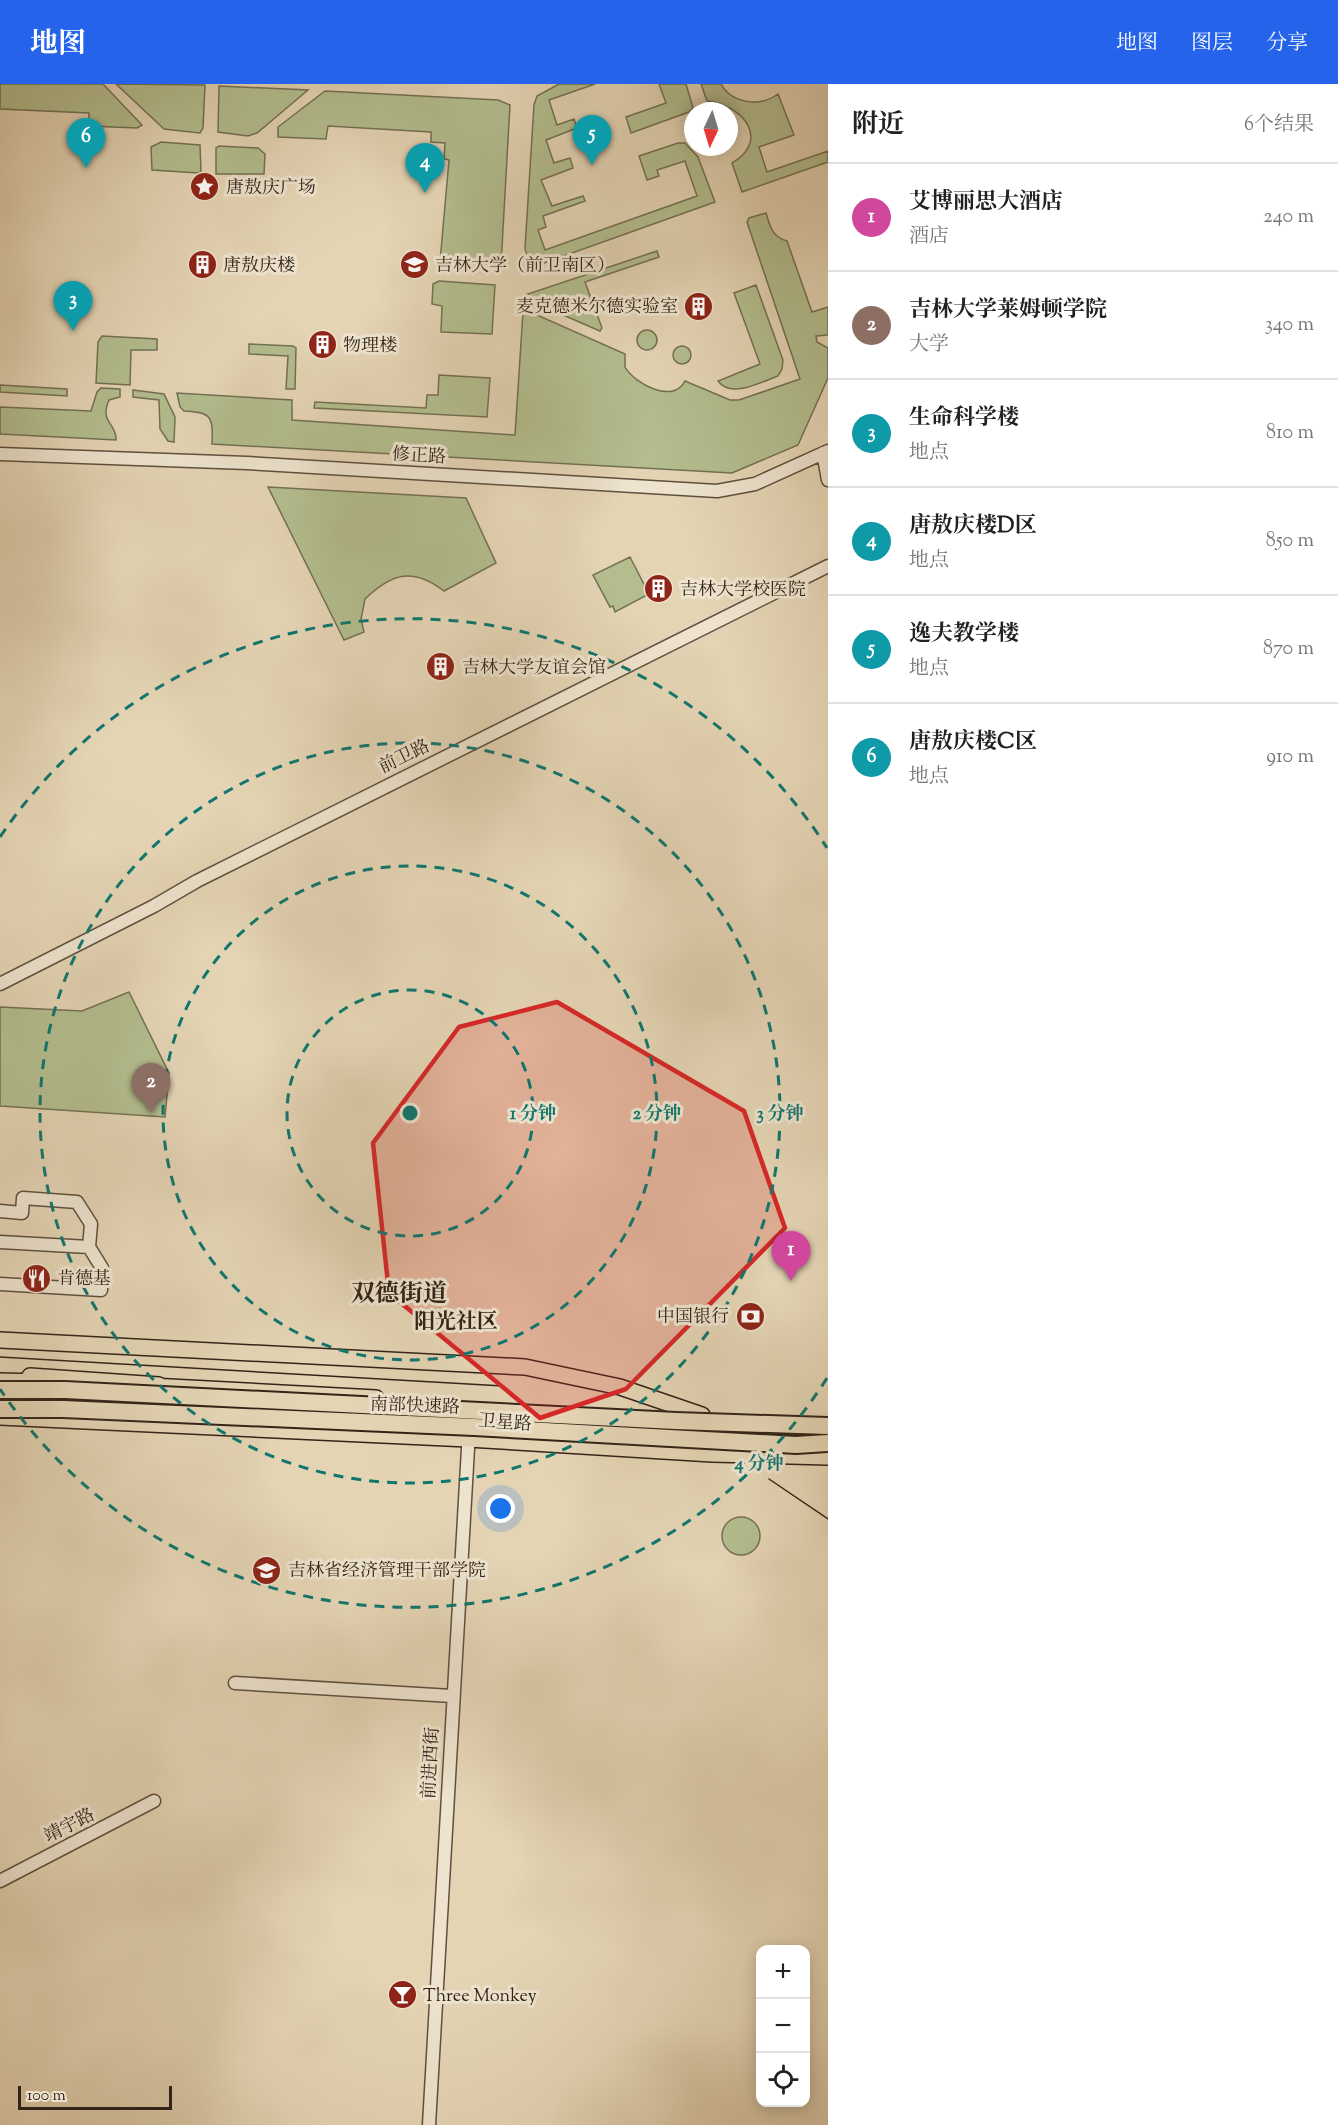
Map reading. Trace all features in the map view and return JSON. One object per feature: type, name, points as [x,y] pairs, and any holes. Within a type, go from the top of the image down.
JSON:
[{"type":"highway","name":"南部快速路","points":[[0,1390],[64,1390],[676,1421],[828,1426]]},
{"type":"highway","name":"南部快速路","points":[[0,1409],[63,1409],[462,1426],[730,1442],[828,1443]]},
{"type":"main road","name":"卫星路","points":[[0,1340],[525,1367],[620,1387],[702,1415]]},
{"type":"main road","points":[[0,1374],[198,1388]]},
{"type":"main road","name":"卫星路","points":[[0,1381],[198,1388],[702,1415],[828,1419]]},
{"type":"main road","name":"卫星路","points":[[0,1417],[468,1439],[712,1454],[828,1457]]},
{"type":"street","name":"修正路","points":[[0,454],[247,463],[717,491],[755,484],[825,452]]},
{"type":"street","points":[[825,452],[828,480]]},
{"type":"street","name":"前卫路","points":[[0,984],[154,906],[197,881],[828,566]]},
{"type":"street","points":[[0,1211],[22,1212],[23,1198],[77,1202],[91,1224],[89,1247],[102,1268],[101,1290],[0,1284]]},
{"type":"street","points":[[0,1242],[89,1247]]},
{"type":"street","name":"前进西街","points":[[429,2125],[470,1403]]},
{"type":"street","points":[[235,1683],[452,1696]]},
{"type":"street","name":"靖宇路","points":[[0,1881],[154,1801]]},
{"type":"highlighted area","points":[[557,1002],[744,1111],[785,1228],[626,1389],[540,1418],[389,1293],[373,1143],[459,1027]]},
{"type":"green space","points":[[0,84],[103,84],[142,125],[137,128],[89,126],[89,113],[0,109]]},
{"type":"green space","points":[[116,84],[205,85],[203,128],[200,133],[164,129]]},
{"type":"green space","points":[[559,84],[595,84],[549,100],[557,125],[574,119],[577,128],[546,140],[554,163],[570,158],[573,168],[541,180],[552,206],[583,196],[585,201],[543,216],[546,227],[538,230],[545,250],[697,196],[685,161],[657,170],[659,176],[647,180],[639,156],[678,143],[684,143],[684,156],[698,157],[715,202],[544,263],[531,260],[525,248],[534,105],[537,96]]},
{"type":"green space","points":[[659,84],[686,84],[691,102],[684,102],[684,114],[631,133],[626,117],[666,103]]},
{"type":"green space","points":[[701,84],[721,84],[732,96],[747,101],[763,101],[778,94],[794,135],[759,147],[767,172],[828,151],[828,162],[742,192],[732,163],[744,154],[750,144],[751,134],[748,125],[738,114],[738,102],[707,101]]},
{"type":"green space","points":[[219,86],[308,90],[257,133],[248,136],[218,132]]},
{"type":"green space","points":[[325,91],[498,100],[510,105],[501,265],[440,262],[449,160],[444,159],[445,143],[431,142],[431,132],[328,126],[326,139],[278,137],[278,127]]},
{"type":"green space","points":[[161,142],[200,145],[201,171],[199,173],[152,170],[151,147]]},
{"type":"green space","points":[[219,146],[258,148],[265,154],[264,174],[216,174],[216,148]]},
{"type":"green space","points":[[766,213],[770,227],[775,234],[787,241],[812,312],[828,307],[828,335],[816,336],[817,342],[828,348],[828,378],[798,445],[732,473],[212,444],[212,428],[209,418],[200,413],[184,411],[180,407],[177,393],[292,400],[292,420],[515,435],[523,312],[526,310],[625,354],[625,367],[636,379],[654,389],[672,391],[679,388],[685,381],[730,400],[739,400],[800,379],[747,222],[749,218]]},
{"type":"green space","points":[[657,251],[659,257],[585,282],[602,328],[600,331],[526,299],[525,295]]},
{"type":"green space","points":[[439,281],[495,285],[492,334],[441,332],[442,306],[432,304],[433,284]]},
{"type":"green space","points":[[756,285],[783,360],[782,369],[778,376],[763,382],[746,388],[730,389],[718,381],[760,364],[734,293]]},
{"type":"green space","points":[[647,330],[654,333],[657,340],[654,347],[647,350],[640,347],[637,340],[640,333]]},
{"type":"green space","points":[[102,336],[157,339],[157,350],[131,350],[130,385],[96,383],[98,342]]},
{"type":"green space","points":[[249,344],[296,348],[295,389],[286,389],[288,356],[249,354]]},
{"type":"green space","points":[[678,346],[686,346],[691,351],[689,362],[678,364],[673,359],[673,351]]},
{"type":"green space","points":[[439,375],[490,378],[487,417],[314,408],[315,402],[426,408],[427,395],[438,395]]},
{"type":"green space","points":[[0,385],[67,389],[67,396],[0,392]]},
{"type":"green space","points":[[101,388],[120,389],[120,397],[109,400],[106,408],[107,418],[116,434],[116,440],[0,434],[0,407],[91,411],[97,392]]},
{"type":"green space","points":[[133,390],[164,394],[175,417],[174,442],[168,441],[160,429],[159,400],[133,397]]},
{"type":"green space","points":[[268,487],[466,498],[496,563],[444,591],[433,583],[412,576],[403,576],[384,583],[365,599],[361,619],[364,632],[344,640]]},
{"type":"green space","points":[[630,557],[649,594],[615,612],[593,575]]},
{"type":"green space","points":[[129,992],[169,1073],[165,1117],[0,1106],[0,1007],[82,1011]]},
{"type":"green space","points":[[741,1517],[755,1522],[760,1536],[755,1550],[741,1555],[727,1550],[722,1536],[727,1522]]},
{"type":"tram line","points":[[0,1357],[503,1386]]},
{"type":"tram line","points":[[769,1479],[828,1519]]},
{"type":"place","name":"逸夫教学楼","points":[[592,165]]},
{"type":"place","name":"唐敖庆楼C区","points":[[86,168]]},
{"type":"place","name":"唐敖庆广场","points":[[205,187]]},
{"type":"place","name":"唐敖庆楼D区","points":[[425,193]]},
{"type":"place","name":"唐敖庆楼","points":[[202,265]]},
{"type":"place","name":"吉林大学（前卫南区）","points":[[414,265]]},
{"type":"place","name":"麦克德米尔德实验室","points":[[699,306]]},
{"type":"place","name":"生命科学楼","points":[[73,331]]},
{"type":"place","name":"物理楼","points":[[322,345]]},
{"type":"place","name":"吉林大学校医院","points":[[659,589]]},
{"type":"place","name":"吉林大学友谊会馆","points":[[441,667]]},
{"type":"place","name":"吉林大学莱姆顿学院","points":[[151,1113]]},
{"type":"place","name":"肯德基","points":[[36,1278]]},
{"type":"place","name":"艾博丽思大酒店","points":[[791,1281]]},
{"type":"place","name":"中国银行","points":[[750,1316]]},
{"type":"place","name":"吉林省经济管理干部学院","points":[[267,1570]]},
{"type":"place","name":"Three Monkey","points":[[402,1995]]},
{"type":"district","name":"双德街道","points":[[399,1293]]},
{"type":"district","name":"阳光社区","points":[[456,1321]]}]
